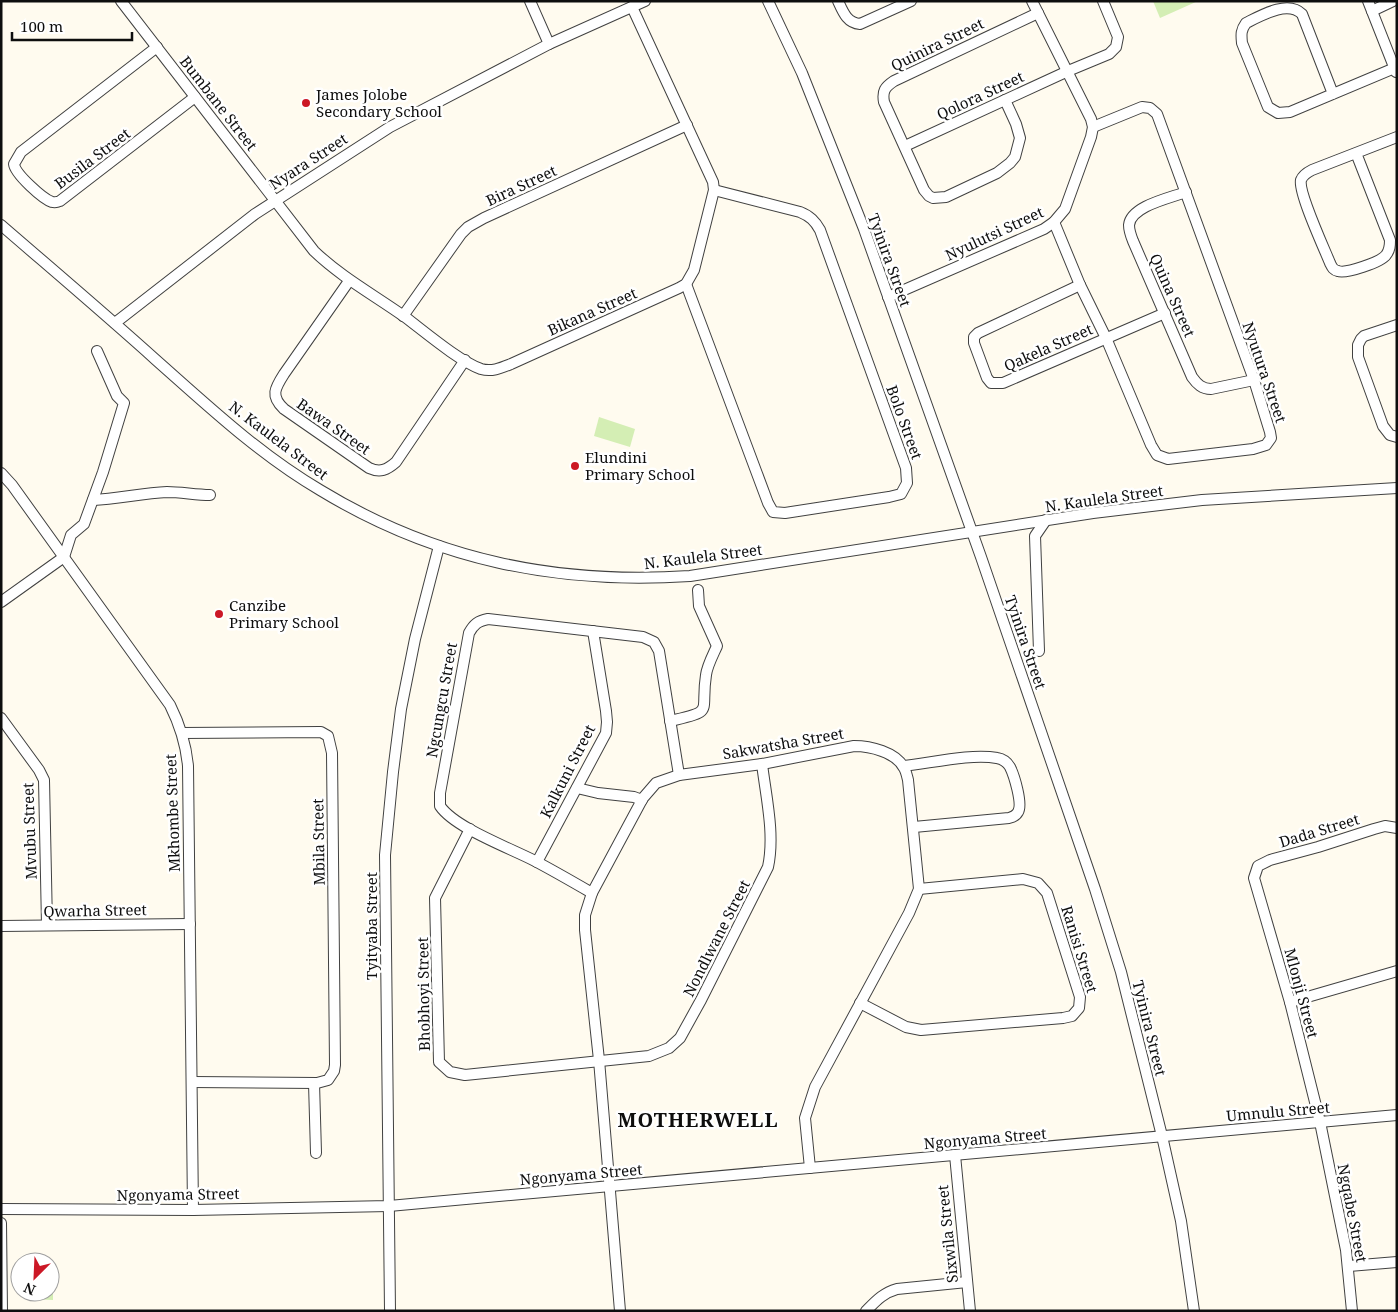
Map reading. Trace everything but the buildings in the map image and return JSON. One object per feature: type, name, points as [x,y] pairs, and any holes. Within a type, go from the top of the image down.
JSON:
[{"type":"street","name":"Bumbane Street","points":[[121,1],[275,200]]},
{"type":"street","points":[[530,1],[549,44]]},
{"type":"street","name":"Nyara Street","points":[[115,323],[236,228],[275,200],[407,117],[549,44],[644,1]]},
{"type":"street","name":"Tyinira Street","points":[[768,1],[802,73],[857,211],[972,532],[1108,929],[1121,972],[1162,1136],[1181,1221],[1194,1311]]},
{"type":"street","points":[[838,1],[846,18],[860,24],[911,1]]},
{"type":"street","points":[[1032,1],[1068,72],[1093,128]]},
{"type":"street","name":"Qolora Street","points":[[905,146],[1109,54],[1116,47],[1118,37],[1103,1]]},
{"type":"street","points":[[1333,94],[1302,14],[1298,9],[1287,6],[1246,23],[1242,28],[1242,43],[1268,107],[1278,113],[1290,112],[1396,70],[1370,6],[1393,1]]},
{"type":"street","points":[[632,7],[710,174],[714,190],[694,270],[686,284]]},
{"type":"street","name":"Quinira Street","points":[[1005,100],[1020,138],[1015,156],[997,173],[946,197],[940,199],[929,196],[924,190],[884,102],[883,91],[887,86],[1038,13]]},
{"type":"street","name":"Busila Street","points":[[157,47],[21,152],[14,164],[16,172],[47,199],[60,202],[195,96]]},
{"type":"street","name":"Nyutura Street","points":[[1054,222],[1080,285],[1106,338],[1151,445],[1157,455],[1168,459],[1253,450],[1266,446],[1271,438],[1270,432],[1254,380],[1157,114],[1150,108],[1142,107],[1093,128]]},
{"type":"street","name":"Bira Street","points":[[402,316],[453,243],[468,227],[687,124]]},
{"type":"street","name":"Nyulutsi Street","points":[[888,297],[1034,234],[1054,222],[1064,209],[1088,148],[1093,128]]},
{"type":"street","points":[[1356,153],[1390,240],[1390,248],[1388,253],[1380,260],[1350,271],[1340,272],[1332,268],[1330,263],[1300,185],[1303,176],[1312,170],[1397,137]]},
{"type":"street","name":"Bolo Street","points":[[686,284],[773,512],[785,513],[901,494],[907,484],[906,468],[820,230],[809,216],[800,212],[714,190]]},
{"type":"street","name":"Quina Street","points":[[1186,192],[1138,211],[1133,216],[1129,224],[1136,250],[1192,377],[1197,384],[1211,389],[1254,380]]},
{"type":"street","name":"Bikana Street","points":[[275,200],[314,251],[349,281],[465,360],[484,370],[502,368],[686,284]]},
{"type":"street","name":"N. Kaulela Street","points":[[1,225],[244,435],[292,473],[372,519],[439,546],[492,562],[547,573],[630,579],[690,576],[1046,520],[1202,500],[1397,488]]},
{"type":"street","name":"Bawa Street","points":[[349,281],[277,384],[275,394],[278,404],[284,409],[369,468],[374,471],[384,470],[396,462],[465,360]]},
{"type":"street","name":"Qakela Street","points":[[1080,285],[978,333],[974,337],[974,343],[987,378],[992,383],[1003,383],[1106,338]]},
{"type":"street","points":[[1106,338],[1165,313]]},
{"type":"street","points":[[1397,325],[1364,336],[1361,339],[1358,352],[1382,426],[1390,435],[1397,436]]},
{"type":"street","points":[[1,602],[64,558],[71,535],[84,524],[124,403],[117,396],[97,351]]},
{"type":"street","name":"Mkhombe Street","points":[[1,473],[12,485],[170,705],[182,733],[188,766],[193,1210]]},
{"type":"street","points":[[93,500],[111,500],[169,492],[210,495]]},
{"type":"street","points":[[1039,650],[1034,536],[1046,520]]},
{"type":"street","name":"Tyityaba Street","points":[[390,1311],[385,925],[388,817],[405,689],[415,639],[439,546]]},
{"type":"street","points":[[670,721],[697,715],[703,711],[706,704],[706,673],[716,646],[699,606],[698,590]]},
{"type":"street","name":"Ngcungcu Street","points":[[592,893],[537,862],[470,829],[440,806],[439,800],[469,633],[472,628],[481,620],[488,619],[643,637],[654,642],[659,651],[679,775]]},
{"type":"street","name":"Kalkuni Street","points":[[537,862],[606,734],[607,722],[593,631]]},
{"type":"street","name":"Mvubu Street","points":[[1,718],[39,770],[44,780],[47,925]]},
{"type":"street","name":"Mbila Street","points":[[182,733],[321,732],[328,736],[330,740],[335,1065],[334,1071],[328,1080],[314,1083]]},
{"type":"street","name":"Sakwatsha Street","points":[[609,1186],[585,915],[592,893],[642,800],[656,783],[679,775],[762,764],[854,746],[866,746],[882,751],[904,766]]},
{"type":"street","points":[[810,1168],[806,1118],[816,1086],[909,913],[919,889],[914,827],[908,780],[904,766],[972,758],[1000,759],[1010,768],[1020,804],[1018,813],[1014,816],[914,827]]},
{"type":"street","name":"Nondlwane Street","points":[[599,1060],[649,1056],[669,1048],[680,1038],[701,1000],[768,867],[770,857],[769,824],[762,764]]},
{"type":"street","points":[[577,788],[642,800]]},
{"type":"street","name":"Dada Street","points":[[1255,873],[1262,863],[1270,860],[1318,847],[1374,828],[1385,826],[1397,828]]},
{"type":"street","name":"Bhobhoyi Street","points":[[470,829],[435,898],[439,1062],[450,1072],[465,1075],[599,1060]]},
{"type":"street","name":"Mlonji Street","points":[[1255,873],[1256,887],[1290,1002],[1320,1122]]},
{"type":"street","name":"Ranisi Street","points":[[860,1003],[906,1026],[921,1030],[1063,1018],[1072,1016],[1079,1008],[1080,997],[1047,894],[1038,883],[1023,880],[919,889]]},
{"type":"street","name":"Qwarha Street","points":[[1,926],[190,924]]},
{"type":"street","points":[[1290,1002],[1397,971]]},
{"type":"street","points":[[192,1082],[314,1083],[316,1153]]},
{"type":"street","name":"Umnulu Street","points":[[1162,1136],[1397,1115]]},
{"type":"street","name":"Ngqabe Street","points":[[1320,1122],[1349,1266],[1352,1311]]},
{"type":"street","name":"Ngonyama Street","points":[[1,1210],[193,1210],[389,1206],[1162,1136]]},
{"type":"street","name":"Sixwila Street","points":[[955,1155],[970,1311]]},
{"type":"street","points":[[609,1186],[620,1311]]},
{"type":"street","points":[[1,1223],[2,1311]]},
{"type":"street","points":[[1349,1266],[1397,1262]]},
{"type":"street","points":[[866,1311],[887,1292],[897,1289],[967,1282]]},
{"type":"green space","points":[[1153,1],[1198,1],[1160,18]]},
{"type":"green space","points":[[599,417],[635,429],[630,447],[594,436]]},
{"type":"place","name":"James Jolobe Secondary School","points":[[306,103]]},
{"type":"place","name":"Elundini Primary School","points":[[575,466]]},
{"type":"place","name":"Canzibe Primary School","points":[[219,614]]},
{"type":"district","name":"MOTHERWELL","points":[[698,1119]]}]
